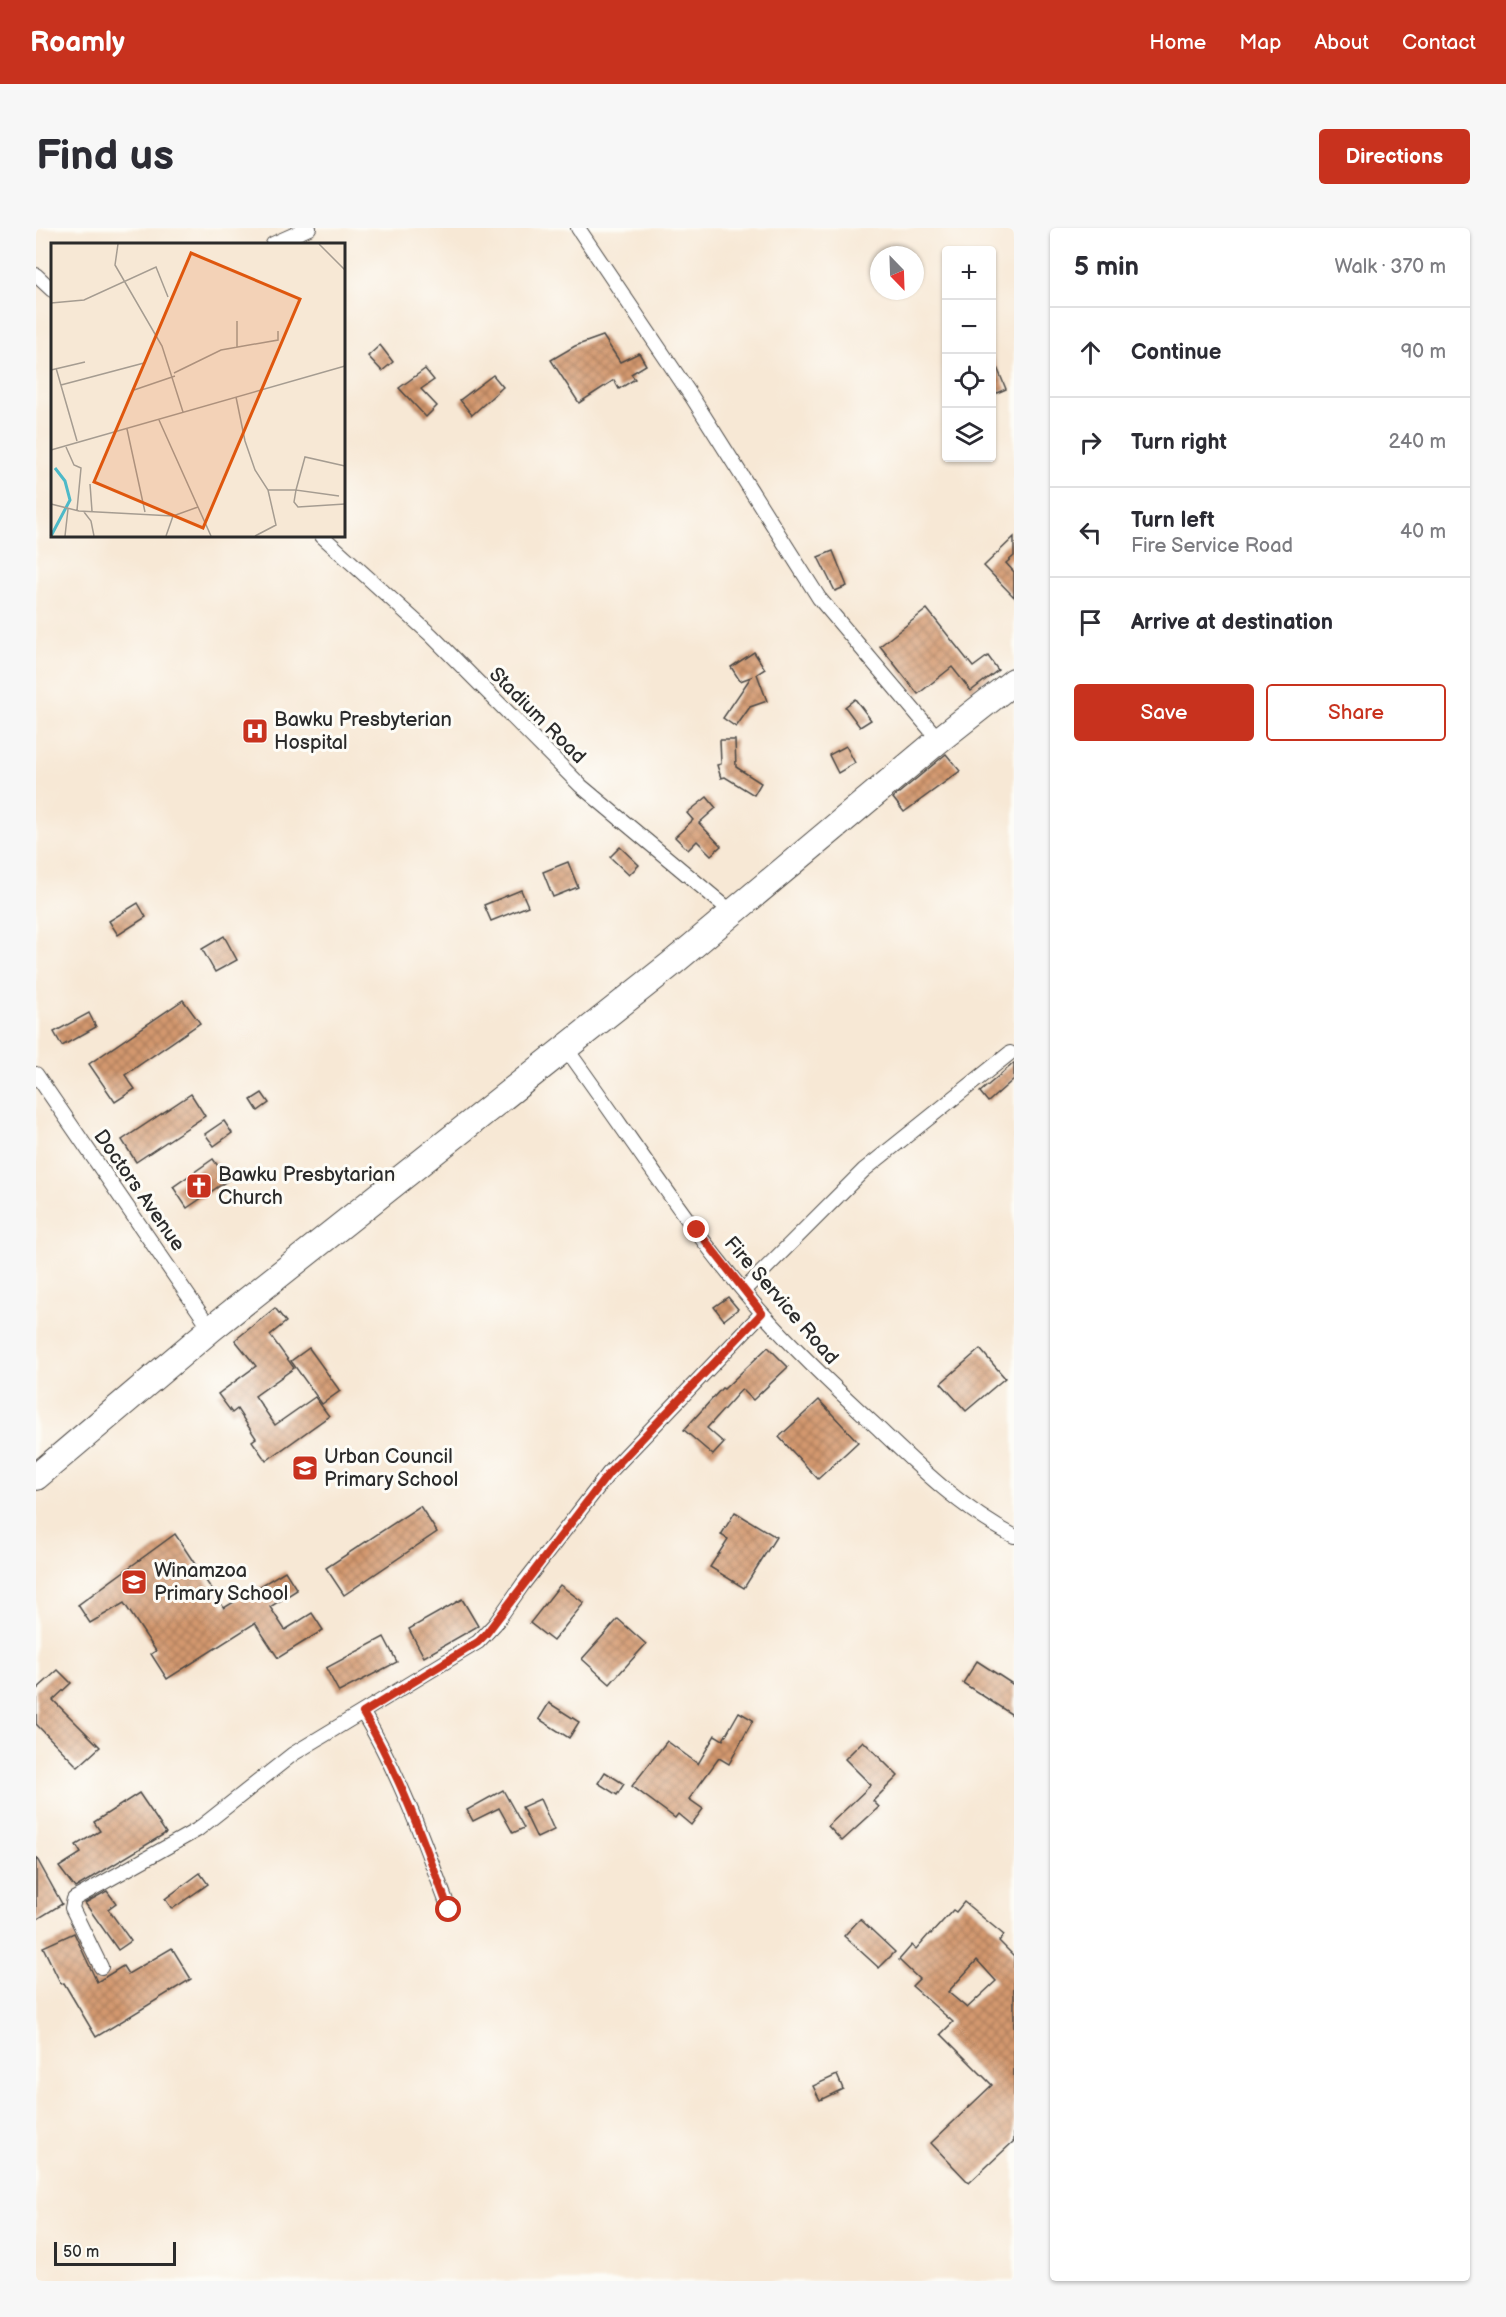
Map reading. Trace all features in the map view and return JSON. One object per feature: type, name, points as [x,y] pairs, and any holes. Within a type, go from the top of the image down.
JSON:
[{"type":"highway","points":[[36,1477],[211,1329],[733,913],[939,740],[1014,681]]},
{"type":"street","points":[[578,228],[692,397],[819,598],[939,740]]},
{"type":"street","points":[[275,243],[306,229]]},
{"type":"street","points":[[36,275],[51,289]]},
{"type":"street","name":"Stadium Road","points":[[323,537],[431,635],[581,786],[733,913]]},
{"type":"street","name":"Fire Service Road","points":[[565,1047],[697,1230],[762,1313],[820,1373],[937,1484],[988,1522],[1014,1536]]},
{"type":"street","points":[[744,1290],[864,1170],[1010,1053]]},
{"type":"street","name":"Doctors Avenue","points":[[36,1074],[211,1329]]},
{"type":"street","points":[[101,1967],[72,1908],[74,1899],[197,1830],[284,1760],[478,1642],[609,1473],[762,1313]]},
{"type":"street","points":[[363,1713],[386,1752],[411,1809],[449,1910]]},
{"type":"building","points":[[603,336],[620,362],[639,353],[646,365],[631,374],[635,379],[619,389],[614,380],[579,403],[551,360],[575,346]]},
{"type":"building","points":[[380,345],[393,362],[382,371],[368,356]]},
{"type":"building","points":[[996,365],[1006,389],[996,393]]},
{"type":"building","points":[[425,369],[434,380],[421,389],[437,406],[426,417],[399,388]]},
{"type":"building","points":[[493,375],[503,387],[472,415],[460,400]]},
{"type":"building","points":[[1014,537],[1014,556],[1006,563],[1014,572],[1014,597],[984,566]]},
{"type":"building","points":[[833,551],[847,586],[835,591],[818,557]]},
{"type":"building","points":[[927,609],[973,667],[988,656],[998,670],[971,691],[952,667],[918,694],[880,646]]},
{"type":"building","points":[[754,652],[765,669],[757,674],[767,701],[750,707],[736,727],[723,718],[751,677],[740,681],[731,667]]},
{"type":"building","points":[[855,699],[871,720],[860,727],[845,707]]},
{"type":"building","points":[[720,740],[735,740],[736,767],[761,783],[754,795],[725,777],[721,778],[717,765],[721,764]]},
{"type":"building","points":[[846,746],[855,763],[838,773],[829,755]]},
{"type":"building","points":[[946,754],[960,771],[904,812],[893,798]]},
{"type":"building","points":[[707,797],[716,808],[699,823],[721,846],[711,855],[697,841],[688,850],[675,837],[693,820],[687,813]]},
{"type":"building","points":[[620,847],[639,865],[629,875],[610,857]]},
{"type":"building","points":[[568,862],[578,887],[553,897],[543,872]]},
{"type":"building","points":[[521,890],[528,906],[491,921],[484,905]]},
{"type":"building","points":[[138,903],[146,917],[118,935],[109,921]]},
{"type":"building","points":[[224,936],[237,960],[215,972],[202,949]]},
{"type":"building","points":[[183,1000],[200,1023],[125,1075],[135,1089],[115,1102],[89,1064]]},
{"type":"building","points":[[89,1013],[96,1027],[62,1046],[54,1032]]},
{"type":"building","points":[[1014,1063],[1014,1079],[988,1102],[980,1092]]},
{"type":"building","points":[[262,1093],[269,1103],[258,1111],[251,1100]]},
{"type":"building","points":[[191,1094],[205,1116],[136,1162],[122,1140]]},
{"type":"building","points":[[224,1121],[232,1133],[214,1146],[205,1134]]},
{"type":"building","points":[[213,1159],[228,1180],[187,1208],[173,1187]]},
{"type":"building","points":[[728,1297],[738,1309],[724,1320],[714,1307]]},
{"type":"building","points":[[275,1308],[286,1322],[270,1335],[294,1368],[255,1396],[275,1425],[315,1397],[329,1416],[266,1461],[252,1441],[256,1438],[237,1409],[232,1413],[218,1394],[256,1366],[235,1340]]},
{"type":"building","points":[[768,1347],[788,1367],[753,1400],[742,1389],[707,1428],[724,1443],[713,1455],[684,1430],[722,1388],[724,1389]]},
{"type":"building","points":[[309,1348],[340,1391],[322,1404],[291,1361]]},
{"type":"building","points":[[980,1349],[1005,1378],[966,1411],[941,1383]]},
{"type":"building","points":[[819,1400],[858,1442],[818,1479],[779,1437]]},
{"type":"building","points":[[420,1506],[437,1532],[344,1595],[326,1568]]},
{"type":"building","points":[[735,1512],[776,1537],[744,1588],[710,1567],[728,1539],[721,1535]]},
{"type":"building","points":[[175,1534],[224,1608],[285,1571],[297,1590],[270,1607],[285,1630],[312,1613],[323,1630],[278,1658],[255,1623],[167,1679],[151,1654],[156,1651],[124,1603],[90,1623],[78,1605]]},
{"type":"building","points":[[560,1585],[584,1603],[553,1641],[530,1623]]},
{"type":"building","points":[[462,1599],[478,1626],[424,1657],[409,1629]]},
{"type":"building","points":[[618,1619],[646,1644],[610,1684],[582,1659]]},
{"type":"building","points":[[384,1637],[397,1662],[339,1692],[326,1668]]},
{"type":"building","points":[[977,1661],[1014,1685],[1014,1716],[963,1683]]},
{"type":"building","points":[[58,1670],[71,1683],[53,1700],[100,1747],[78,1767],[36,1724],[36,1690]]},
{"type":"building","points":[[549,1703],[579,1722],[569,1738],[539,1719]]},
{"type":"building","points":[[739,1712],[753,1720],[729,1764],[719,1758],[689,1799],[703,1809],[691,1825],[678,1814],[675,1818],[632,1786],[667,1741],[698,1764],[715,1735],[723,1740]]},
{"type":"building","points":[[863,1741],[898,1776],[873,1801],[879,1807],[842,1841],[828,1826],[871,1785],[845,1759]]},
{"type":"building","points":[[605,1772],[624,1784],[617,1795],[598,1783]]},
{"type":"building","points":[[503,1790],[524,1828],[513,1833],[499,1808],[473,1821],[467,1810]]},
{"type":"building","points":[[139,1793],[166,1833],[75,1888],[59,1867],[81,1853],[76,1845],[100,1831],[94,1822]]},
{"type":"building","points":[[540,1799],[554,1830],[537,1838],[522,1807]]},
{"type":"building","points":[[36,1857],[62,1904],[36,1920]]},
{"type":"building","points":[[200,1873],[208,1884],[172,1909],[165,1899]]},
{"type":"building","points":[[107,1891],[116,1903],[108,1909],[131,1941],[118,1950],[85,1903]]},
{"type":"building","points":[[964,1902],[1004,1935],[999,1941],[1014,1956],[1014,2141],[969,2183],[931,2143],[992,2085],[941,2034],[953,2022],[912,1986],[919,1979],[899,1960],[912,1945],[916,1949],[953,1910],[956,1912]],"holes":[[[977,1960],[996,1981],[967,2008],[948,1992]]]},
{"type":"building","points":[[860,1919],[895,1952],[879,1968],[844,1936]]},
{"type":"building","points":[[74,1933],[97,1982],[123,1966],[128,1974],[172,1948],[191,1979],[96,2037],[64,1983],[61,1984],[43,1947]]},
{"type":"building","points":[[837,2075],[843,2089],[820,2100],[813,2086]]},
{"type":"place","name":"Bawku Presbyterian Hospital","points":[[255,731]]},
{"type":"place","name":"Bawku Presbytarian Church","points":[[199,1186]]},
{"type":"place","name":"Urban Council Primary School","points":[[305,1468]]},
{"type":"place","name":"Winamzoa Primary School","points":[[134,1582]]},
{"type":"route","points":[[449,1910],[411,1809],[386,1752],[363,1713],[478,1642],[486,1634],[609,1473],[762,1313],[697,1230]]}]
